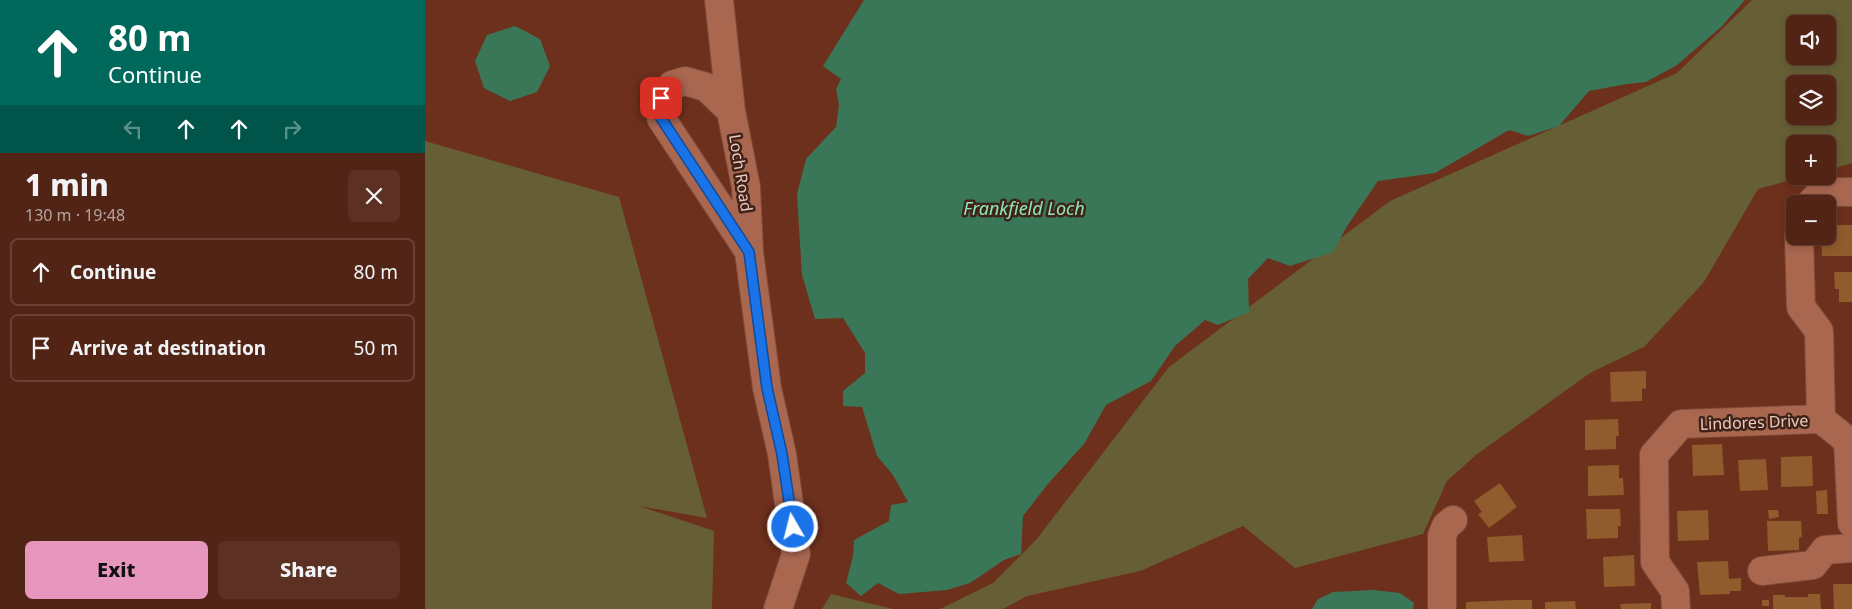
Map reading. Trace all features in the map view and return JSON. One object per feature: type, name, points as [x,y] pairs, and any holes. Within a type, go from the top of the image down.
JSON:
[{"type":"street","name":"Loch Road","points":[[719,0],[731,111],[746,187],[749,252],[767,388],[782,454],[797,554],[778,609]]},
{"type":"street","points":[[731,111],[706,87],[685,81],[671,85],[661,98],[661,118],[749,252]]},
{"type":"street","points":[[1818,195],[1821,192],[1852,192]]},
{"type":"street","points":[[1799,245],[1801,307],[1819,331],[1821,419]]},
{"type":"street","name":"Lindores Drive","points":[[1676,609],[1675,591],[1655,562],[1654,455],[1681,424],[1821,419],[1848,441],[1852,522]]},
{"type":"street","points":[[1442,609],[1442,536],[1446,526],[1453,520]]},
{"type":"street","points":[[1762,571],[1813,566],[1825,550],[1852,548]]},
{"type":"shaded area","points":[[1752,0],[1852,0],[1852,163],[1836,168],[1836,135],[1786,135],[1786,181],[1758,189],[1704,282],[1644,347],[1590,373],[1476,455],[1447,481],[1423,534],[1295,568],[1243,526],[1140,571],[1027,596],[1003,609],[940,609],[993,583],[1036,540],[1169,367],[1390,201],[1677,73]]},
{"type":"shaded area","points":[[425,141],[619,197],[707,518],[639,506],[714,531],[712,609],[425,609]]},
{"type":"shaded area","points":[[831,594],[893,609],[822,609]]},
{"type":"water","name":"Frankfield Loch","points":[[864,0],[1745,0],[1721,27],[1677,65],[1646,82],[1589,91],[1559,126],[1528,136],[1509,130],[1435,173],[1378,181],[1347,226],[1333,252],[1290,266],[1268,258],[1248,279],[1249,312],[1218,325],[1205,320],[1175,346],[1151,381],[1106,405],[1084,444],[1047,485],[1023,516],[1021,554],[1004,560],[970,583],[947,590],[899,594],[878,583],[861,596],[846,583],[853,556],[854,540],[889,521],[891,505],[908,502],[893,475],[877,456],[862,407],[843,406],[843,391],[865,373],[865,353],[843,318],[815,319],[802,275],[797,194],[806,159],[836,127],[839,105],[836,89],[841,79],[823,66]]},
{"type":"water","points":[[515,26],[540,39],[550,66],[537,92],[510,101],[484,88],[475,61],[487,35]]},
{"type":"water","points":[[1373,590],[1400,593],[1414,603],[1413,609],[1312,609],[1318,599],[1333,592]]},
{"type":"building","points":[[1836,225],[1852,225],[1852,256],[1822,256],[1821,245],[1836,245]]},
{"type":"building","points":[[1834,272],[1852,272],[1852,302],[1839,302],[1839,289],[1835,289]]},
{"type":"building","points":[[1646,371],[1646,389],[1642,388],[1642,401],[1611,402],[1610,372]]},
{"type":"building","points":[[1618,419],[1619,436],[1616,436],[1616,449],[1585,450],[1585,420]]},
{"type":"building","points":[[1722,444],[1724,475],[1693,476],[1692,445]]},
{"type":"building","points":[[1812,456],[1813,486],[1781,487],[1781,457]]},
{"type":"building","points":[[1766,459],[1768,490],[1740,491],[1738,460]]},
{"type":"building","points":[[1619,465],[1619,478],[1623,478],[1624,495],[1588,496],[1588,466]]},
{"type":"building","points":[[1500,483],[1517,507],[1489,528],[1478,514],[1482,512],[1474,501]]},
{"type":"building","points":[[1827,490],[1828,514],[1817,514],[1816,491]]},
{"type":"building","points":[[1586,509],[1620,509],[1621,526],[1618,526],[1618,538],[1587,539]]},
{"type":"building","points":[[1708,510],[1709,540],[1678,541],[1677,511]]},
{"type":"building","points":[[1768,510],[1778,510],[1779,517],[1769,519]]},
{"type":"building","points":[[1767,521],[1801,521],[1802,537],[1799,538],[1799,550],[1768,551]]},
{"type":"building","points":[[1522,535],[1524,561],[1489,562],[1487,537]]},
{"type":"building","points":[[1634,555],[1635,586],[1604,587],[1603,557]]},
{"type":"building","points":[[1728,561],[1729,579],[1741,578],[1741,591],[1730,591],[1730,594],[1700,595],[1697,562]]},
{"type":"building","points":[[1833,584],[1852,584],[1852,609],[1834,609]]},
{"type":"building","points":[[1808,594],[1820,594],[1821,609],[1773,609],[1773,595],[1808,597]]},
{"type":"building","points":[[1532,600],[1532,609],[1466,609],[1466,602]]},
{"type":"building","points":[[1762,600],[1769,600],[1769,606],[1762,606]]},
{"type":"building","points":[[1575,601],[1576,609],[1545,609],[1545,602]]},
{"type":"building","points":[[1651,603],[1651,609],[1621,609],[1620,604]]},
{"type":"route","points":[[661,98],[661,118],[749,252],[767,388],[782,454],[793,527]]}]
